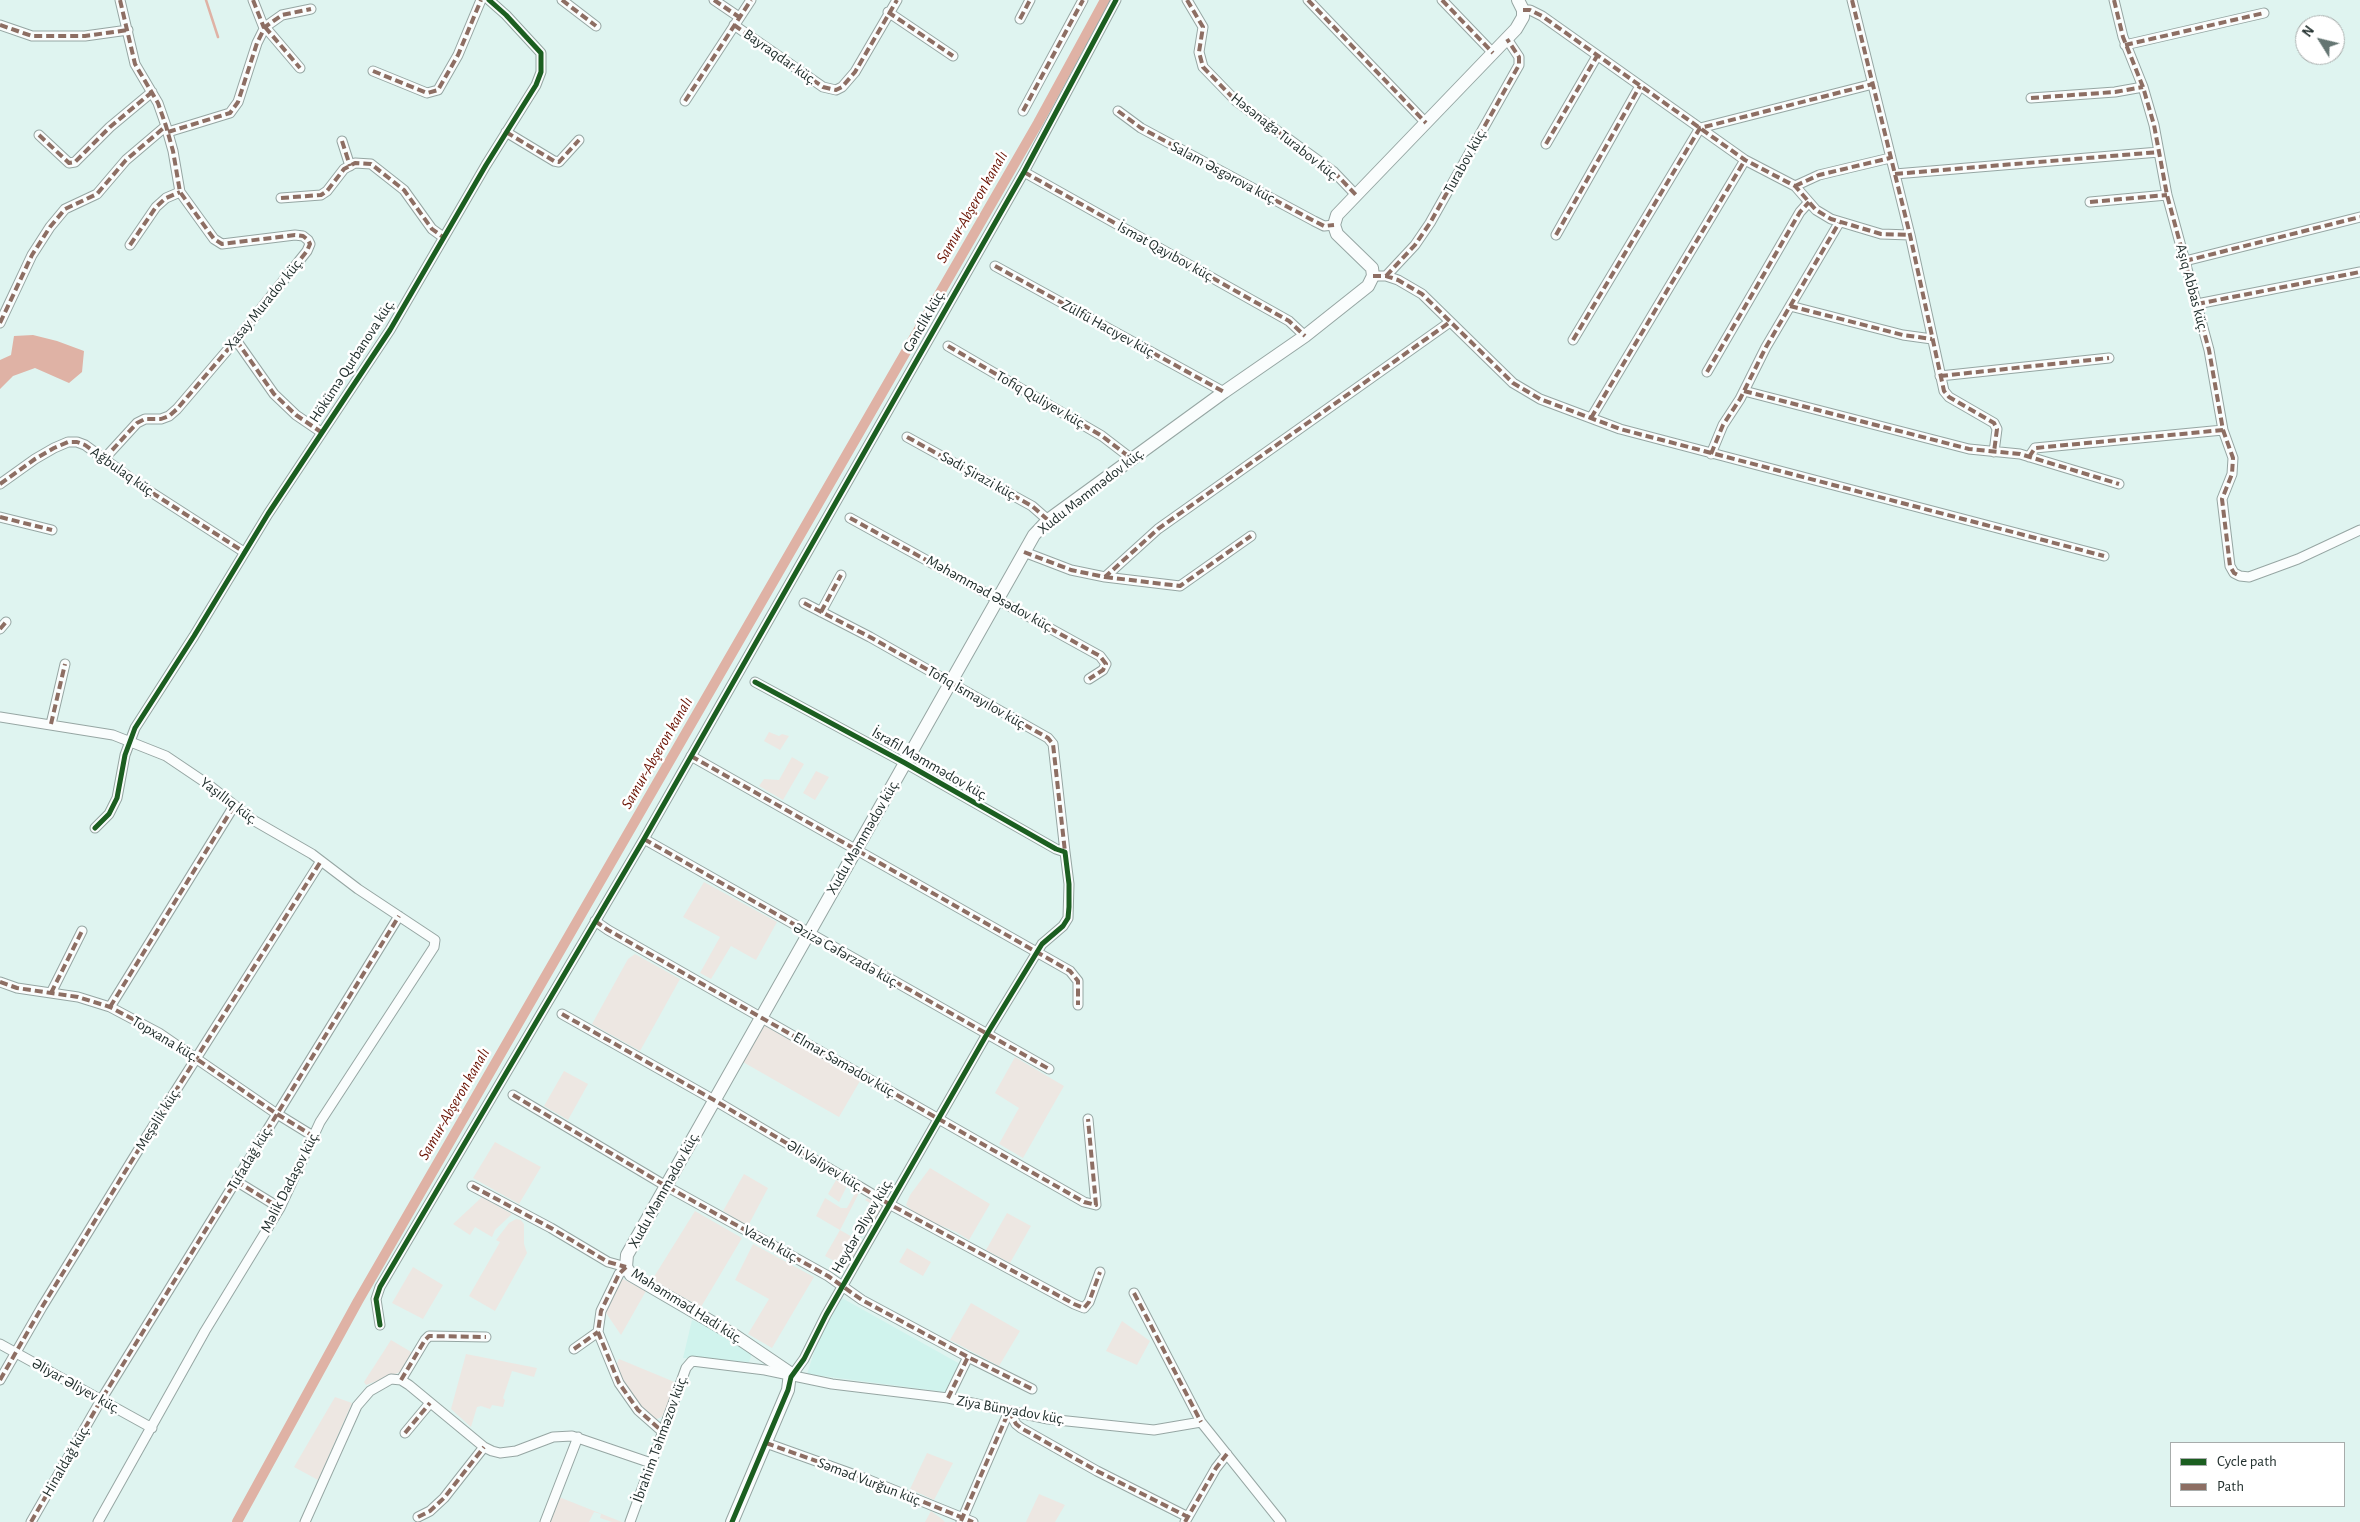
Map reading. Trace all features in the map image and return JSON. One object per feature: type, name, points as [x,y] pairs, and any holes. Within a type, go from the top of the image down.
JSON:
[{"type":"street","name":"Xasay Muradov küç.","points":[[104,459],[137,424],[145,419],[161,419],[169,416],[236,340],[308,251],[308,240],[295,235],[231,244],[218,243],[180,192],[167,129],[158,103],[138,70],[120,0]]},
{"type":"street","points":[[253,0],[265,28],[300,68]]},
{"type":"street","points":[[373,71],[427,93],[438,90],[458,55],[481,0]]},
{"type":"street","name":"Hökümə Qurbanova küç.","points":[[95,828],[109,814],[117,798],[129,740],[244,552],[321,432],[390,330],[443,237],[536,84],[541,72],[541,54],[506,15],[489,0]]},
{"type":"street","points":[[562,0],[596,26]]},
{"type":"street","name":"Bayraqdar küç.","points":[[714,0],[737,21],[823,87],[836,90],[842,87],[855,72],[896,0]]},
{"type":"street","points":[[685,101],[751,0]]},
{"type":"street","points":[[1020,19],[1030,0]]},
{"type":"street","points":[[1023,111],[1083,0]]},
{"type":"street","name":"Gənclik küç.","points":[[380,1325],[376,1299],[380,1287],[691,756],[1024,172],[1116,0]]},
{"type":"street","name":"Həsənağa Turabov küç.","points":[[1187,0],[1203,27],[1199,52],[1203,67],[1236,101],[1334,172],[1356,195]]},
{"type":"street","points":[[1308,0],[1426,124]]},
{"type":"street","points":[[1442,0],[1493,53]]},
{"type":"street","points":[[1852,0],[1910,235],[1944,391],[1949,397],[1994,423],[1998,429],[1994,452]]},
{"type":"street","name":"Aşıq Abbas küç.","points":[[2114,0],[2126,45],[2143,87],[2159,152],[2167,195],[2209,350],[2224,430],[2234,466],[2222,499],[2230,566],[2234,573],[2240,576],[2249,577],[2264,573],[2360,530]]},
{"type":"street","points":[[1910,235],[1881,234],[1839,223],[1816,210],[1795,186],[1745,160],[1535,12],[1521,5],[1520,23],[1426,124],[1341,209],[1334,225],[1340,239],[1372,268],[1373,276],[1386,276],[1398,280],[1422,294],[1513,383],[1540,399],[1620,428],[1711,454],[2104,556]]},
{"type":"street","points":[[0,322],[32,255],[50,227],[65,209],[97,194],[126,160],[167,129],[230,113],[234,109],[265,28],[282,15],[311,9]]},
{"type":"street","points":[[888,12],[952,56]]},
{"type":"street","points":[[2126,45],[2264,13]]},
{"type":"street","points":[[0,26],[32,36],[85,36],[128,30]]},
{"type":"street","name":"Turabov küç.","points":[[1386,276],[1415,245],[1430,223],[1519,65],[1519,57],[1506,39]]},
{"type":"street","points":[[1546,144],[1598,56]]},
{"type":"street","points":[[1574,340],[1700,128],[1873,84]]},
{"type":"street","points":[[1556,235],[1640,86]]},
{"type":"street","points":[[2031,98],[2114,92],[2143,87]]},
{"type":"street","points":[[39,135],[70,163],[75,162],[110,127],[152,92]]},
{"type":"street","name":"Salam Əsgərova küç.","points":[[1118,111],[1141,128],[1314,221],[1324,226],[1334,225]]},
{"type":"street","points":[[506,132],[554,161],[559,162],[579,140]]},
{"type":"street","points":[[342,141],[350,166]]},
{"type":"street","points":[[1895,174],[2159,152]]},
{"type":"street","points":[[1795,186],[1819,175],[1890,158]]},
{"type":"street","points":[[1591,418],[1745,160]]},
{"type":"street","points":[[281,198],[322,195],[327,192],[344,169],[362,162],[371,164],[404,190],[432,229],[443,237]]},
{"type":"street","name":"İsmət Qayıbov küç.","points":[[1024,172],[1289,321],[1305,336]]},
{"type":"street","points":[[130,245],[156,207],[166,198],[180,192]]},
{"type":"street","points":[[2090,202],[2167,195]]},
{"type":"street","points":[[1707,372],[1800,212],[1809,202]]},
{"type":"street","points":[[2185,261],[2360,217]]},
{"type":"street","points":[[1711,454],[1723,425],[1839,223]]},
{"type":"street","name":"Zülfü Hacıyev küç.","points":[[995,266],[1224,392]]},
{"type":"street","points":[[2197,304],[2360,272]]},
{"type":"street","name":"Xudu Məmmədov küç.","points":[[598,1332],[600,1311],[619,1274],[626,1267],[627,1255],[807,933],[1038,530],[1048,520],[1224,392],[1305,336],[1364,291],[1373,276]]},
{"type":"street","points":[[1790,306],[1903,335],[1932,339]]},
{"type":"street","points":[[1104,577],[1158,530],[1450,322]]},
{"type":"street","points":[[236,340],[274,394],[296,414],[321,432]]},
{"type":"street","name":"Tofiq Quliyev küç.","points":[[948,346],[1102,436],[1132,459]]},
{"type":"street","points":[[1940,376],[2109,358]]},
{"type":"street","points":[[1744,391],[1949,444],[2029,457],[2118,484]]},
{"type":"street","points":[[2029,457],[2035,448],[2224,430]]},
{"type":"street","name":"Sədi Şirazi küç.","points":[[907,437],[1032,506],[1048,520]]},
{"type":"street","name":"Ağbulaq küç.","points":[[0,484],[34,459],[68,442],[77,442],[244,552]]},
{"type":"street","points":[[0,517],[52,530]]},
{"type":"street","name":"Məhəmməd Əsədov küç.","points":[[850,518],[999,598],[1100,656],[1106,664],[1103,670],[1089,679]]},
{"type":"street","points":[[1024,552],[1071,570],[1104,577],[1180,586],[1251,536]]},
{"type":"street","points":[[821,612],[841,576]]},
{"type":"street","name":"Tofiq İsmayılov küç.","points":[[804,603],[1048,738],[1053,744],[1065,852]]},
{"type":"street","points":[[50,724],[65,664]]},
{"type":"street","name":"İsrafil Məmmədov küç.","points":[[755,682],[905,763],[1047,844],[1065,852]]},
{"type":"street","name":"Yaşıllıq küç.","points":[[0,717],[50,724],[129,740],[166,756],[264,827],[321,860],[358,889],[435,940]]},
{"type":"street","points":[[691,756],[1076,975],[1078,980],[1078,1005]]},
{"type":"street","points":[[110,1008],[234,806]]},
{"type":"street","name":"Əzizə Cəfərzadə küç.","points":[[644,838],[807,933],[1049,1069]]},
{"type":"street","name":"Heydər Əliyev küç.","points":[[732,1522],[788,1390],[791,1377],[804,1359],[842,1286],[987,1034],[1047,938],[1063,926],[1068,918],[1069,884],[1065,852]]},
{"type":"street","name":"Meşəlik küç.","points":[[0,1380],[197,1057],[321,860]]},
{"type":"street","name":"Tufadağ küç.","points":[[100,1400],[399,916]]},
{"type":"street","name":"Elmar Səmədov küç.","points":[[595,921],[1084,1202],[1096,1205],[1088,1118]]},
{"type":"street","points":[[51,993],[82,931]]},
{"type":"street","name":"Məlik Dadaşov küç.","points":[[98,1522],[205,1331],[280,1208],[313,1136],[434,947],[435,940]]},
{"type":"street","name":"Topxana küç.","points":[[0,982],[18,988],[78,997],[110,1008],[159,1033],[197,1057],[277,1114],[313,1136]]},
{"type":"street","name":"Əli Vəliyev küç.","points":[[562,1014],[714,1100],[889,1204],[1074,1304],[1084,1308],[1089,1302],[1100,1272]]},
{"type":"street","name":"Vazeh küç.","points":[[513,1095],[666,1186],[842,1286],[862,1300],[1032,1389]]},
{"type":"street","points":[[236,1181],[280,1208]]},
{"type":"street","name":"Məhəmməd Hadi küç.","points":[[472,1186],[552,1228],[608,1262],[626,1267],[632,1275],[787,1369],[791,1377]]},
{"type":"street","points":[[1134,1293],[1201,1422],[1281,1522]]},
{"type":"street","points":[[574,1348],[598,1332],[619,1383],[638,1410],[663,1432]]},
{"type":"street","points":[[401,1380],[429,1336],[486,1337]]},
{"type":"street","name":"Əliyar Əliyev küç.","points":[[0,1344],[152,1428]]},
{"type":"street","points":[[948,1398],[968,1357]]},
{"type":"street","name":"Ziya Bünyadov küç.","points":[[696,1361],[728,1364],[832,1384],[948,1398],[1048,1419],[1145,1429],[1201,1422]]},
{"type":"street","name":"İbrahim Təhməzov küç.","points":[[630,1522],[686,1368],[689,1363],[696,1361]]},
{"type":"street","points":[[305,1522],[357,1406],[378,1385],[391,1379],[401,1380],[484,1447],[492,1451],[507,1453],[553,1438],[578,1437],[651,1463]]},
{"type":"street","name":"Hinaldağ küç.","points":[[31,1522],[100,1400]]},
{"type":"street","points":[[405,1433],[430,1403]]},
{"type":"street","points":[[1010,1411],[1016,1424],[1021,1428],[1186,1520],[1216,1468],[1227,1454]]},
{"type":"street","points":[[962,1520],[1010,1411]]},
{"type":"street","points":[[545,1522],[578,1437]]},
{"type":"street","name":"Səməd Vurğun küç.","points":[[766,1443],[869,1480],[962,1520],[973,1522]]},
{"type":"street","points":[[418,1517],[430,1511],[444,1498],[484,1447]]},
{"type":"shaded area","points":[[33,335],[84,351],[82,372],[69,383],[35,368],[13,376],[0,389],[0,360],[11,355],[14,336]]},
{"type":"shaded area","points":[[769,732],[779,736],[782,734],[789,736],[780,750],[764,741]]},
{"type":"shaded area","points":[[792,757],[804,764],[783,800],[759,786],[764,779],[779,780]]},
{"type":"shaded area","points":[[816,771],[829,777],[815,800],[803,793]]},
{"type":"shaded area","points":[[704,882],[777,922],[756,960],[731,946],[711,979],[700,973],[720,937],[683,917]]},
{"type":"shaded area","points":[[635,954],[680,979],[640,1051],[592,1024],[628,959]]},
{"type":"shaded area","points":[[764,1025],[860,1081],[839,1117],[743,1062]]},
{"type":"shaded area","points":[[1015,1057],[1064,1086],[1023,1158],[999,1144],[1019,1108],[995,1093]]},
{"type":"shaded area","points":[[564,1071],[588,1084],[568,1120],[544,1106]]},
{"type":"shaded area","points":[[495,1142],[541,1167],[519,1204],[473,1178]]},
{"type":"shaded area","points":[[930,1168],[990,1204],[969,1240],[956,1232],[918,1216],[906,1205],[910,1195]]},
{"type":"shaded area","points":[[744,1174],[768,1188],[748,1226],[723,1211]]},
{"type":"shaded area","points":[[836,1180],[847,1186],[839,1202],[828,1194]]},
{"type":"shaded area","points":[[856,1191],[859,1193],[840,1230],[816,1216],[825,1198],[841,1208],[847,1208]]},
{"type":"shaded area","points":[[482,1197],[512,1214],[495,1230],[492,1237],[475,1227],[470,1235],[453,1224]]},
{"type":"shaded area","points":[[867,1198],[883,1207],[870,1230],[864,1226],[870,1215],[866,1210],[870,1203],[865,1200]]},
{"type":"shaded area","points":[[695,1211],[742,1238],[701,1307],[652,1280]]},
{"type":"shaded area","points":[[1007,1213],[1031,1226],[1010,1263],[986,1250]]},
{"type":"shaded area","points":[[516,1219],[521,1220],[524,1224],[524,1244],[527,1253],[495,1311],[469,1296],[500,1242],[496,1240],[509,1223]]},
{"type":"shaded area","points":[[840,1230],[863,1243],[849,1269],[825,1256]]},
{"type":"shaded area","points":[[753,1244],[814,1277],[772,1348],[748,1334],[769,1299],[735,1280]]},
{"type":"shaded area","points":[[907,1248],[931,1262],[923,1276],[899,1262]]},
{"type":"shaded area","points":[[413,1267],[443,1285],[423,1319],[392,1303]]},
{"type":"shaded area","points":[[621,1278],[646,1291],[621,1335],[604,1310]]},
{"type":"shaded area","points":[[842,1298],[960,1364],[945,1392],[807,1374],[824,1321]]},
{"type":"shaded area","points":[[971,1303],[1020,1331],[999,1366],[950,1340]]},
{"type":"shaded area","points":[[692,1320],[717,1330],[752,1353],[749,1362],[683,1358]]},
{"type":"shaded area","points":[[1122,1321],[1150,1341],[1137,1365],[1106,1351]]},
{"type":"shaded area","points":[[391,1340],[413,1353],[405,1368],[398,1373],[366,1385],[364,1382]]},
{"type":"shaded area","points":[[466,1354],[537,1368],[534,1377],[512,1371],[503,1398],[505,1400],[503,1407],[492,1405],[490,1409],[481,1406],[477,1407],[471,1427],[451,1409]]},
{"type":"shaded area","points":[[619,1359],[677,1383],[662,1417],[654,1420],[634,1398],[617,1369],[616,1365]]},
{"type":"shaded area","points":[[335,1397],[352,1403],[318,1480],[294,1467]]},
{"type":"shaded area","points":[[927,1453],[953,1463],[934,1500],[910,1489]]},
{"type":"shaded area","points":[[1039,1494],[1065,1505],[1055,1522],[1026,1522]]},
{"type":"shaded area","points":[[559,1497],[622,1522],[612,1522],[600,1518],[601,1514],[594,1512],[589,1522],[549,1522]]},
{"type":"shaded area","points":[[931,1511],[942,1519],[945,1522],[925,1522]]},
{"type":"waterway","points":[[206,0],[218,37]]},
{"type":"waterway","name":"Samur-Abşeron kanalı","points":[[237,1522],[358,1301],[1038,123],[1105,0]]},
{"type":"marked path","points":[[104,459],[137,423],[145,419],[161,419],[169,416],[177,409],[236,340],[307,251],[310,244],[303,236],[295,235],[222,244],[214,239],[180,192],[173,151],[166,126],[158,103],[135,64],[120,0]]},
{"type":"marked path","points":[[253,0],[264,28]]},
{"type":"marked path","points":[[373,71],[427,93],[438,90],[458,55],[481,0]]},
{"type":"marked path","points":[[562,0],[596,26]]},
{"type":"marked path","points":[[714,0],[739,17]]},
{"type":"marked path","points":[[685,101],[751,0]]},
{"type":"marked path","points":[[734,25],[823,87],[836,90],[842,87],[855,72],[897,0]]},
{"type":"marked path","points":[[1020,19],[1030,0]]},
{"type":"marked path","points":[[1023,111],[1083,0]]},
{"type":"marked path","points":[[1187,0],[1203,27],[1199,52],[1203,67],[1236,101],[1334,172],[1356,195]]},
{"type":"marked path","points":[[1308,0],[1426,123]]},
{"type":"marked path","points":[[1442,0],[1493,53]]},
{"type":"marked path","points":[[1852,0],[1910,235],[1944,391],[1949,397],[1994,423],[1997,429],[1994,452]]},
{"type":"marked path","points":[[2114,0],[2123,37],[2143,87],[2154,125],[2167,195],[2209,350],[2223,430],[2233,458],[2232,474],[2222,499],[2230,566],[2234,573],[2240,576]]},
{"type":"marked path","points":[[168,132],[230,113],[238,102],[257,43],[265,27],[282,15],[311,9]]},
{"type":"marked path","points":[[1523,10],[1530,10],[1542,16],[1745,160],[1795,186],[1816,210],[1831,219],[1881,234],[1910,235]]},
{"type":"marked path","points":[[888,12],[953,56]]},
{"type":"marked path","points":[[2125,45],[2264,13]]},
{"type":"marked path","points":[[0,25],[32,36],[85,36],[128,30]]},
{"type":"marked path","points":[[265,27],[300,68]]},
{"type":"marked path","points":[[1386,276],[1415,245],[1430,223],[1519,65],[1519,57],[1507,39]]},
{"type":"marked path","points":[[1546,144],[1597,56]]},
{"type":"marked path","points":[[1573,340],[1700,128],[1873,84]]},
{"type":"marked path","points":[[1556,235],[1640,86]]},
{"type":"marked path","points":[[2031,98],[2115,92],[2143,87]]},
{"type":"marked path","points":[[39,135],[69,163],[75,162],[110,127],[152,92]]},
{"type":"marked path","points":[[1118,111],[1141,128],[1314,221],[1324,226],[1334,225]]},
{"type":"marked path","points":[[0,323],[32,255],[50,227],[65,209],[97,194],[126,160],[166,126]]},
{"type":"marked path","points":[[506,132],[554,161],[559,162],[579,140]]},
{"type":"marked path","points":[[342,141],[350,166]]},
{"type":"marked path","points":[[1895,174],[2159,152]]},
{"type":"marked path","points":[[1795,186],[1819,175],[1890,158]]},
{"type":"marked path","points":[[1591,418],[1745,160]]},
{"type":"marked path","points":[[281,198],[321,195],[327,191],[344,169],[355,163],[371,164],[404,190],[432,229],[443,237]]},
{"type":"marked path","points":[[1024,172],[1289,321],[1305,336]]},
{"type":"marked path","points":[[130,245],[156,207],[166,198],[180,192]]},
{"type":"marked path","points":[[2090,202],[2167,195]]},
{"type":"marked path","points":[[1707,372],[1800,212],[1809,202]]},
{"type":"marked path","points":[[2185,261],[2360,217]]},
{"type":"marked path","points":[[1711,454],[1723,425],[1740,399],[1766,347],[1839,223]]},
{"type":"marked path","points":[[995,266],[1224,392]]},
{"type":"marked path","points":[[2197,304],[2360,272]]},
{"type":"marked path","points":[[1373,276],[1386,276],[1398,280],[1422,294],[1513,383],[1540,399],[1620,429],[2104,556]]},
{"type":"marked path","points":[[1790,306],[1903,335],[1932,339]]},
{"type":"marked path","points":[[1024,552],[1071,570],[1105,577],[1158,529],[1450,322]]},
{"type":"marked path","points":[[236,340],[274,394],[296,415],[321,432]]},
{"type":"marked path","points":[[948,346],[1102,436],[1132,459]]},
{"type":"marked path","points":[[1940,376],[2109,358]]},
{"type":"marked path","points":[[1744,391],[1969,449],[2020,454],[2119,484]]},
{"type":"marked path","points":[[2029,457],[2035,448],[2223,430]]},
{"type":"marked path","points":[[907,437],[1032,506],[1048,520]]},
{"type":"marked path","points":[[0,484],[54,448],[68,442],[77,442],[85,445],[140,485],[244,552]]},
{"type":"marked path","points":[[0,517],[52,530]]},
{"type":"marked path","points":[[850,518],[1100,656],[1106,664],[1103,670],[1089,679]]},
{"type":"marked path","points":[[1105,577],[1180,586],[1251,536]]},
{"type":"marked path","points":[[821,612],[841,575]]},
{"type":"marked path","points":[[804,603],[870,637],[1048,738],[1053,744],[1065,852]]},
{"type":"marked path","points":[[0,629],[6,622]]},
{"type":"marked path","points":[[51,724],[65,664]]},
{"type":"marked path","points":[[691,756],[1070,971],[1078,981],[1078,1005]]},
{"type":"marked path","points":[[110,1007],[234,806]]},
{"type":"marked path","points":[[644,839],[1049,1069]]},
{"type":"marked path","points":[[0,1380],[42,1307],[147,1136],[321,861]]},
{"type":"marked path","points":[[31,1522],[101,1400],[399,916]]},
{"type":"marked path","points":[[595,921],[1084,1202],[1096,1205],[1088,1119]]},
{"type":"marked path","points":[[51,993],[82,931]]},
{"type":"marked path","points":[[0,982],[17,988],[78,997],[110,1007],[159,1033],[274,1112],[313,1136]]},
{"type":"marked path","points":[[562,1014],[714,1100],[889,1204],[1074,1304],[1084,1308],[1089,1302],[1100,1272]]},
{"type":"marked path","points":[[513,1095],[666,1186],[828,1276],[862,1300],[1032,1389]]},
{"type":"marked path","points":[[236,1181],[280,1208]]},
{"type":"marked path","points":[[472,1186],[551,1228],[608,1262],[626,1267]]},
{"type":"marked path","points":[[626,1267],[619,1274],[601,1311],[598,1332],[619,1383],[638,1410],[663,1432]]},
{"type":"marked path","points":[[1134,1293],[1201,1422]]},
{"type":"marked path","points":[[574,1349],[598,1332]]},
{"type":"marked path","points":[[401,1380],[429,1336],[486,1337]]},
{"type":"marked path","points":[[948,1398],[968,1357]]},
{"type":"marked path","points":[[405,1433],[430,1403]]},
{"type":"marked path","points":[[1009,1411],[1016,1424],[1021,1428],[1097,1471],[1188,1517]]},
{"type":"marked path","points":[[961,1521],[1009,1411]]},
{"type":"marked path","points":[[766,1443],[869,1480],[973,1522]]},
{"type":"marked path","points":[[418,1517],[430,1511],[444,1498],[484,1447]]},
{"type":"marked path","points":[[1185,1522],[1216,1468],[1227,1454]]},
{"type":"cycle path","points":[[95,828],[109,814],[117,798],[125,755],[135,728],[194,636],[268,514],[390,330],[486,165],[536,85],[541,72],[541,53],[506,15],[489,0]]},
{"type":"cycle path","points":[[380,1325],[376,1299],[380,1287],[644,839],[1024,172],[1116,0]]},
{"type":"cycle path","points":[[732,1522],[788,1390],[791,1377],[804,1359],[826,1315],[987,1034],[1042,944],[1063,926],[1068,918],[1069,907],[1069,884],[1065,852],[1056,849],[905,763],[755,682]]}]
